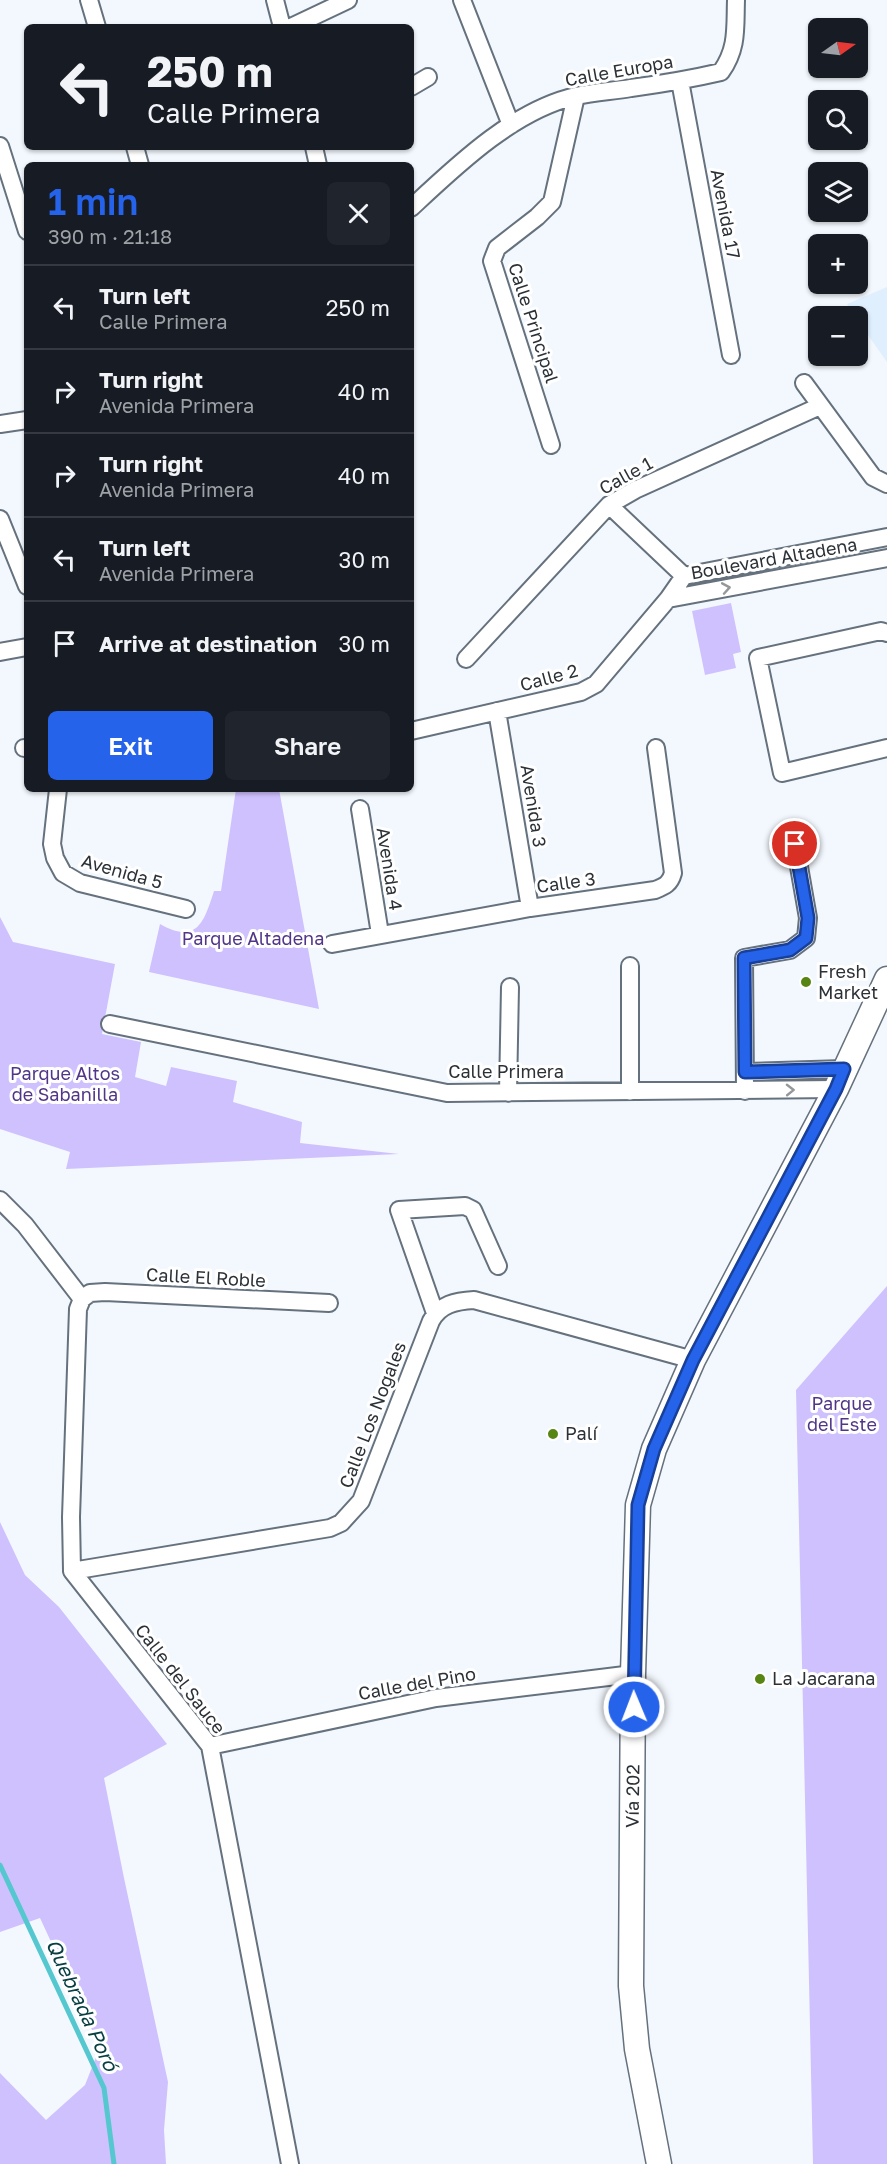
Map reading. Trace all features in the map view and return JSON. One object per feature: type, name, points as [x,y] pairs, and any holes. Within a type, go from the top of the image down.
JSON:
[{"type":"main road","name":"Vía 202","points":[[659,2164],[637,2049],[631,1986],[633,1674],[638,1505],[654,1449],[693,1360],[840,1079],[887,979]]},
{"type":"street","points":[[89,0],[96,24]]},
{"type":"street","points":[[275,0],[281,24]]},
{"type":"street","points":[[297,24],[348,0]]},
{"type":"street","points":[[462,0],[511,125]]},
{"type":"street","name":"Calle Europa","points":[[414,205],[454,168],[511,125],[541,108],[576,96],[680,81],[721,72],[730,59],[735,43],[736,0]]},
{"type":"street","points":[[414,85],[428,77]]},
{"type":"street","name":"Avenida 17","points":[[680,81],[731,355]]},
{"type":"street","name":"Calle Principal","points":[[551,445],[492,261],[497,248],[537,217],[552,202],[576,96]]},
{"type":"street","points":[[0,146],[24,222]]},
{"type":"street","points":[[804,383],[873,477],[887,484]]},
{"type":"street","name":"Calle 1","points":[[466,659],[609,505],[634,490],[820,406]]},
{"type":"street","points":[[0,424],[24,420]]},
{"type":"street","points":[[609,505],[684,576]]},
{"type":"street","points":[[0,519],[24,579]]},
{"type":"street","name":"Boulevard Altadena","points":[[684,576],[887,537]]},
{"type":"street","points":[[834,547],[838,568]]},
{"type":"street","name":"Boulevard Altadena","points":[[668,599],[887,558]]},
{"type":"street","name":"Calle 2","points":[[414,730],[581,692],[596,684],[668,599],[684,576]]},
{"type":"street","points":[[887,633],[881,631],[758,658],[783,773],[887,748]]},
{"type":"street","points":[[0,652],[24,648]]},
{"type":"street","name":"Avenida 3","points":[[497,711],[530,908]]},
{"type":"street","name":"Calle 3","points":[[332,944],[530,908],[655,890],[665,886],[671,881],[673,873],[656,748]]},
{"type":"street","name":"Avenida 5","points":[[58,792],[52,844],[55,858],[63,873],[81,883],[186,909]]},
{"type":"street","name":"Avenida 4","points":[[360,810],[380,934]]},
{"type":"street","points":[[745,1090],[744,958],[790,950],[806,938],[808,930],[795,844]]},
{"type":"street","points":[[630,966],[630,1092]]},
{"type":"street","points":[[508,1093],[510,987]]},
{"type":"street","name":"Calle Primera","points":[[110,1024],[447,1093],[745,1090],[840,1079]]},
{"type":"street","points":[[745,1072],[840,1079]]},
{"type":"street","points":[[0,1200],[25,1225],[82,1299],[78,1309],[71,1517],[72,1571]]},
{"type":"street","points":[[498,1266],[473,1210],[465,1206],[399,1210],[435,1313],[447,1304],[474,1300],[693,1360]]},
{"type":"street","name":"Calle El Roble","points":[[82,1299],[90,1293],[105,1292],[329,1303]]},
{"type":"street","name":"Calle Los Nogales","points":[[72,1571],[330,1528],[341,1522],[362,1501],[435,1313]]},
{"type":"street","name":"Calle del Sauce","points":[[72,1571],[210,1746],[290,2164]]},
{"type":"street","name":"Calle del Pino","points":[[210,1746],[436,1698],[633,1674]]},
{"type":"shaded area","points":[[887,287],[887,362],[868,335],[868,306],[848,306],[847,304]]},
{"type":"green space","points":[[731,603],[741,652],[733,654],[736,668],[705,675],[692,611]]},
{"type":"green space","name":"Parque Altadena","points":[[236,792],[280,792],[319,1009],[149,972],[160,924],[173,930],[191,931],[202,921],[214,891],[221,891]]},
{"type":"green space","name":"Parque Altos de Sabanilla","points":[[0,917],[13,942],[115,964],[102,1034],[141,1042],[135,1077],[166,1086],[171,1067],[237,1081],[233,1102],[302,1122],[300,1143],[399,1154],[66,1169],[70,1152],[0,1129]]},
{"type":"green space","name":"Parque del Este","points":[[887,1286],[887,2164],[813,2164],[796,1390]]},
{"type":"green space","points":[[0,1522],[25,1575],[59,1607],[167,1744],[104,1778],[168,2082],[164,2130],[166,2164],[0,2164],[0,2073],[46,2120],[85,2085],[100,2047],[40,1918],[0,1932]]},
{"type":"waterway","name":"Quebrada Poró","points":[[0,1865],[104,2088],[114,2164]]},
{"type":"place","name":"Fresh Market","points":[[806,982]]},
{"type":"place","name":"Palí","points":[[553,1434]]},
{"type":"place","name":"La Jacarana","points":[[760,1679]]},
{"type":"route","points":[[634,1707],[638,1505],[654,1449],[693,1360],[836,1089],[844,1069],[745,1072],[744,958],[790,950],[806,938],[808,930],[795,844]]}]
